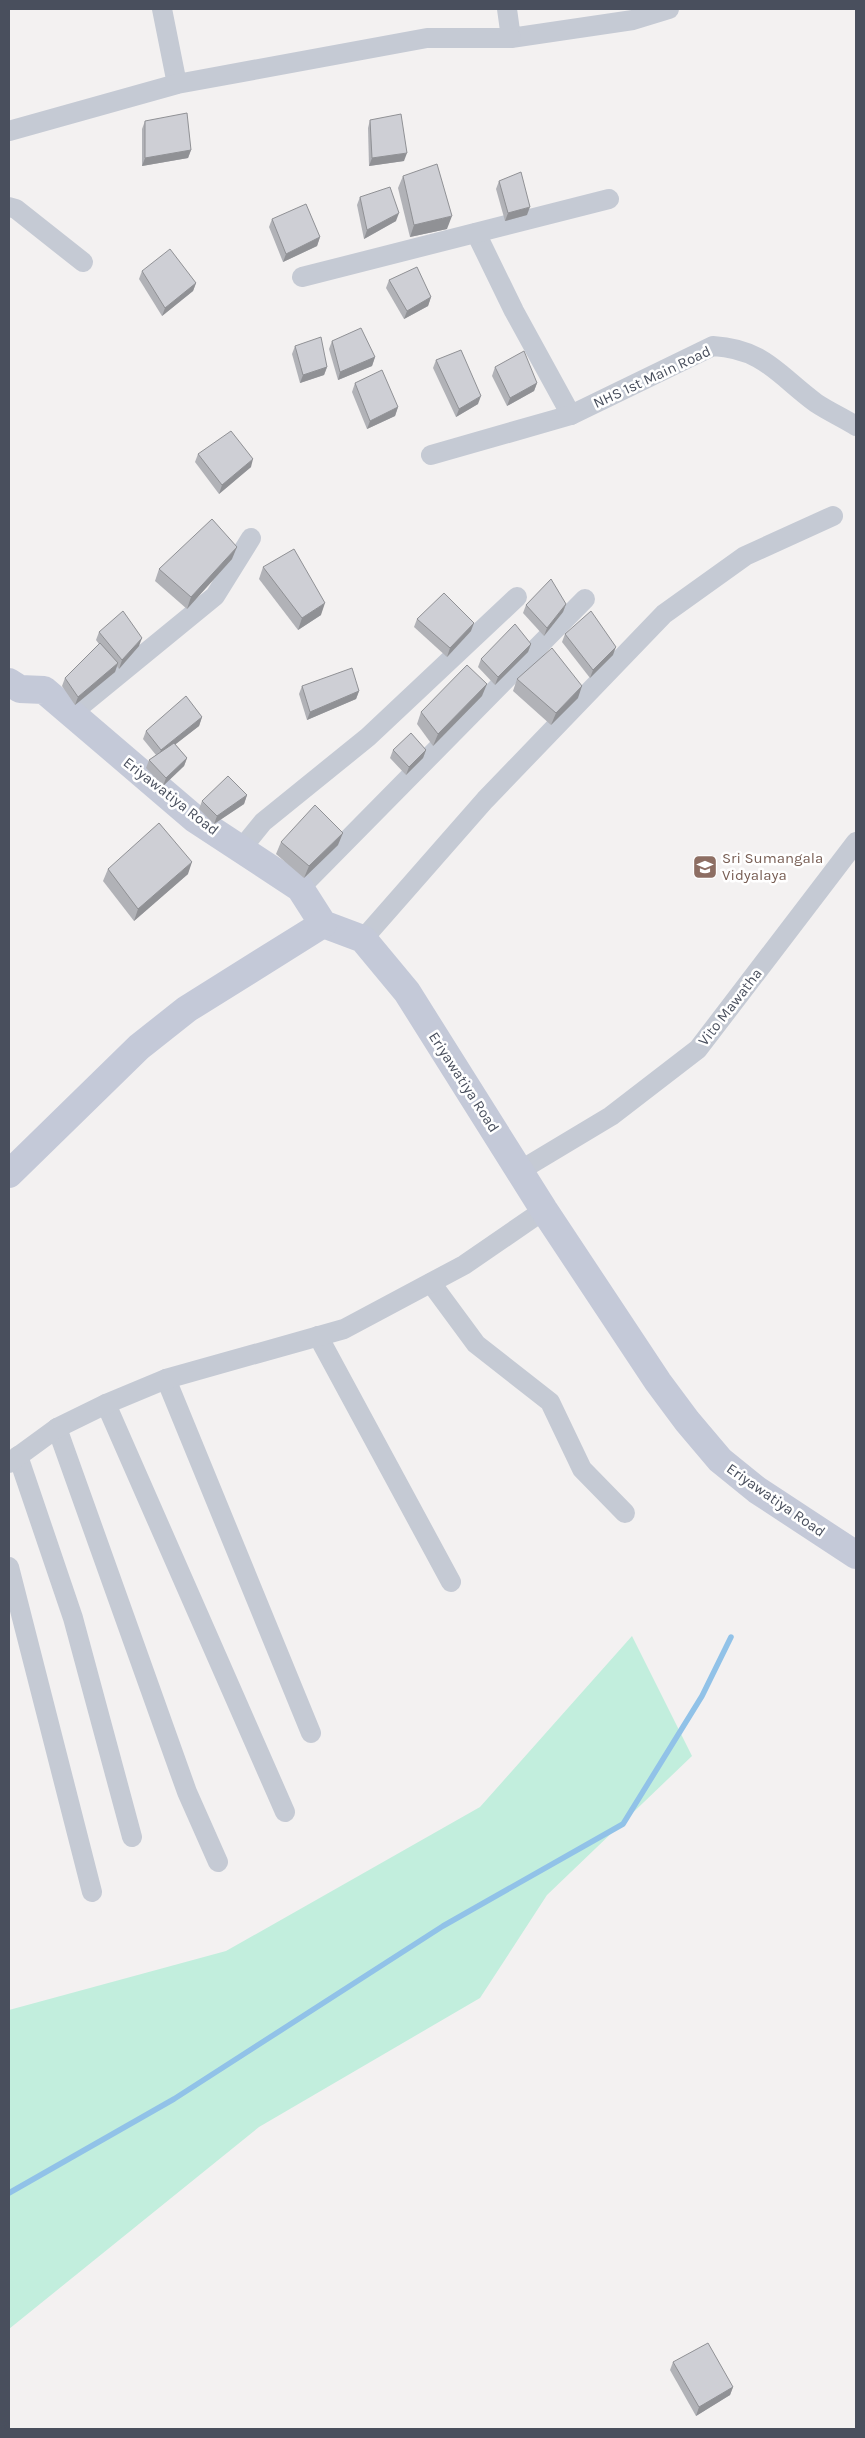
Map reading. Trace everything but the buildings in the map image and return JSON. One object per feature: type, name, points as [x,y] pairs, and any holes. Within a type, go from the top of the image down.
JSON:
[{"type":"street","points":[[162,9],[177,84]]},
{"type":"street","points":[[507,9],[511,38]]},
{"type":"street","points":[[9,131],[177,84],[427,38],[511,38],[633,20],[669,9]]},
{"type":"street","points":[[302,277],[609,200]]},
{"type":"street","points":[[9,207],[16,209],[83,262]]},
{"type":"street","points":[[476,233],[514,311],[571,415]]},
{"type":"street","name":"NHS 1st Main Road","points":[[431,455],[571,415],[713,346],[735,347],[764,360],[816,403],[856,426]]},
{"type":"street","points":[[363,939],[485,800],[664,614],[745,556],[833,516]]},
{"type":"street","points":[[72,713],[215,596],[251,538]]},
{"type":"street","points":[[241,849],[263,822],[368,737],[517,597]]},
{"type":"street","points":[[300,888],[585,599]]},
{"type":"street","name":"Eriyawatiya Road","points":[[12,691],[44,690],[195,819],[300,888],[323,924],[363,939],[407,992],[521,1170],[544,1210],[658,1382],[720,1460],[757,1490],[856,1555]]},
{"type":"street","name":"Vito Mawatha","points":[[521,1170],[611,1116],[698,1049],[856,842]]},
{"type":"street","points":[[9,1174],[139,1047],[187,1009],[323,924]]},
{"type":"street","points":[[132,1837],[73,1618],[13,1460],[57,1428],[106,1404],[166,1379],[344,1329],[464,1265],[544,1210]]},
{"type":"street","points":[[431,1283],[476,1344],[550,1402],[582,1469],[625,1513]]},
{"type":"street","points":[[318,1336],[451,1582]]},
{"type":"street","points":[[166,1379],[311,1733]]},
{"type":"street","points":[[106,1404],[285,1812]]},
{"type":"street","points":[[57,1428],[187,1792],[218,1862]]},
{"type":"street","points":[[9,1567],[92,1892]]},
{"type":"green space","points":[[632,1636],[692,1756],[547,1895],[480,1998],[259,2127],[9,2329],[9,2010],[226,1951],[480,1807]]},
{"type":"waterway","points":[[9,2193],[174,2099],[443,1926],[623,1824],[702,1696],[731,1637]]},
{"type":"place","name":"Sri Sumangala Vidyalaya","points":[[705,867]]}]
